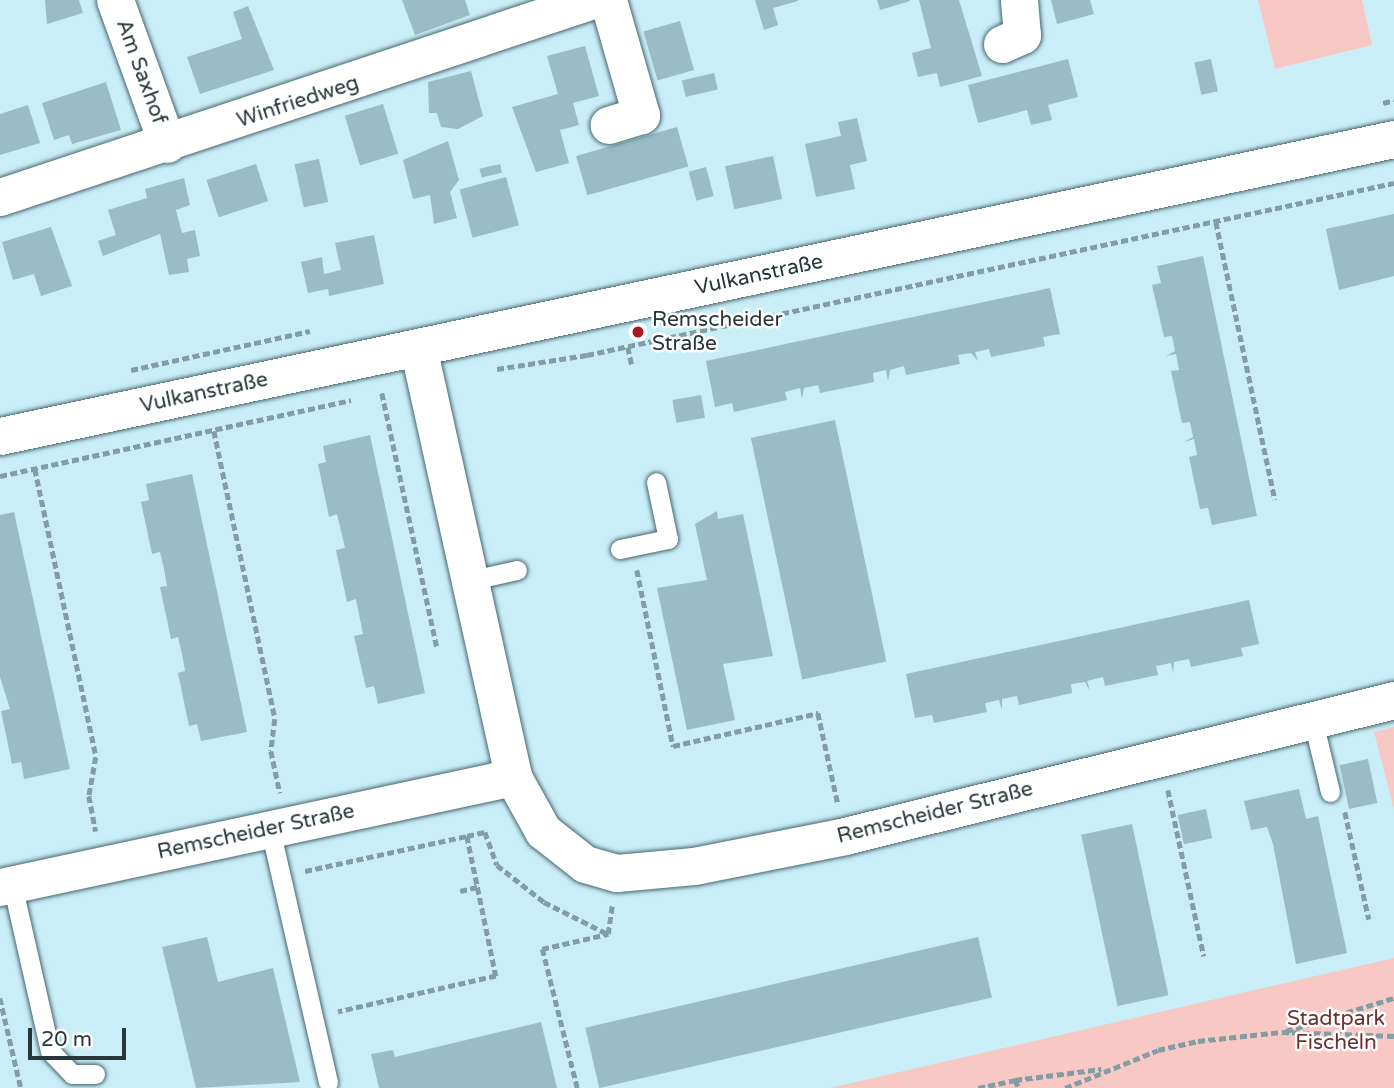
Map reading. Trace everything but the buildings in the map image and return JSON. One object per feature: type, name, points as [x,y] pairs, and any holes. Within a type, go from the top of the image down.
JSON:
[{"type":"street","name":"Am Saxhof","points":[[115,0],[167,144]]},
{"type":"street","name":"Winfriedweg","points":[[0,197],[167,144],[593,0]]},
{"type":"street","points":[[608,0],[641,115],[608,125]]},
{"type":"street","points":[[1002,44],[1022,35],[1019,0]]},
{"type":"street","name":"Vulkanstraße","points":[[0,436],[1394,139]]},
{"type":"street","name":"Remscheider Straße","points":[[418,347],[472,580],[513,777],[543,831],[585,864],[617,873],[694,866],[845,836],[1394,700]]},
{"type":"street","name":"Remscheider Straße","points":[[6,885],[513,777]]},
{"type":"lane","points":[[626,548],[668,539],[656,482]]},
{"type":"lane","points":[[472,580],[517,570]]},
{"type":"lane","points":[[1313,721],[1330,792]]},
{"type":"lane","points":[[278,827],[281,877],[328,1082]]},
{"type":"lane","points":[[6,885],[50,1051],[72,1074],[95,1074]]},
{"type":"path","points":[[491,370],[628,347],[1394,183]]},
{"type":"path","points":[[1216,222],[1275,500]]},
{"type":"path","points":[[628,347],[632,366]]},
{"type":"path","points":[[369,396],[426,383]]},
{"type":"path","points":[[382,393],[437,648]]},
{"type":"path","points":[[0,477],[356,399]]},
{"type":"path","points":[[214,430],[275,719],[271,751],[278,827]]},
{"type":"path","points":[[35,469],[96,757],[89,796],[103,865]]},
{"type":"path","points":[[626,548],[673,746],[818,713],[845,836]]},
{"type":"path","points":[[1161,758],[1204,956]]},
{"type":"path","points":[[1330,792],[1343,805],[1368,919]]},
{"type":"path","points":[[281,877],[485,832],[497,865],[544,902],[608,934]]},
{"type":"path","points":[[313,1018],[496,975],[467,836]]},
{"type":"path","points":[[608,934],[617,873]]},
{"type":"path","points":[[460,891],[478,887]]},
{"type":"path","points":[[577,1088],[542,949],[608,934]]},
{"type":"path","points":[[0,998],[21,1088]]},
{"type":"path","points":[[1065,1088],[1158,1049],[1282,1032],[1394,998]]},
{"type":"path","points":[[1282,1032],[1394,1036]]},
{"type":"path","points":[[978,1088],[1015,1080],[1109,1068]]},
{"type":"path","points":[[1015,1080],[1019,1088]]},
{"type":"green space","points":[[1258,0],[1362,0],[1372,45],[1275,69]]},
{"type":"green space","points":[[1394,727],[1394,809],[1374,732]]},
{"type":"green space","name":"Stadtpark Fischeln","points":[[1394,958],[1394,1088],[830,1088]]},
{"type":"place","name":"Remscheider Straße","points":[[638,332]]}]
